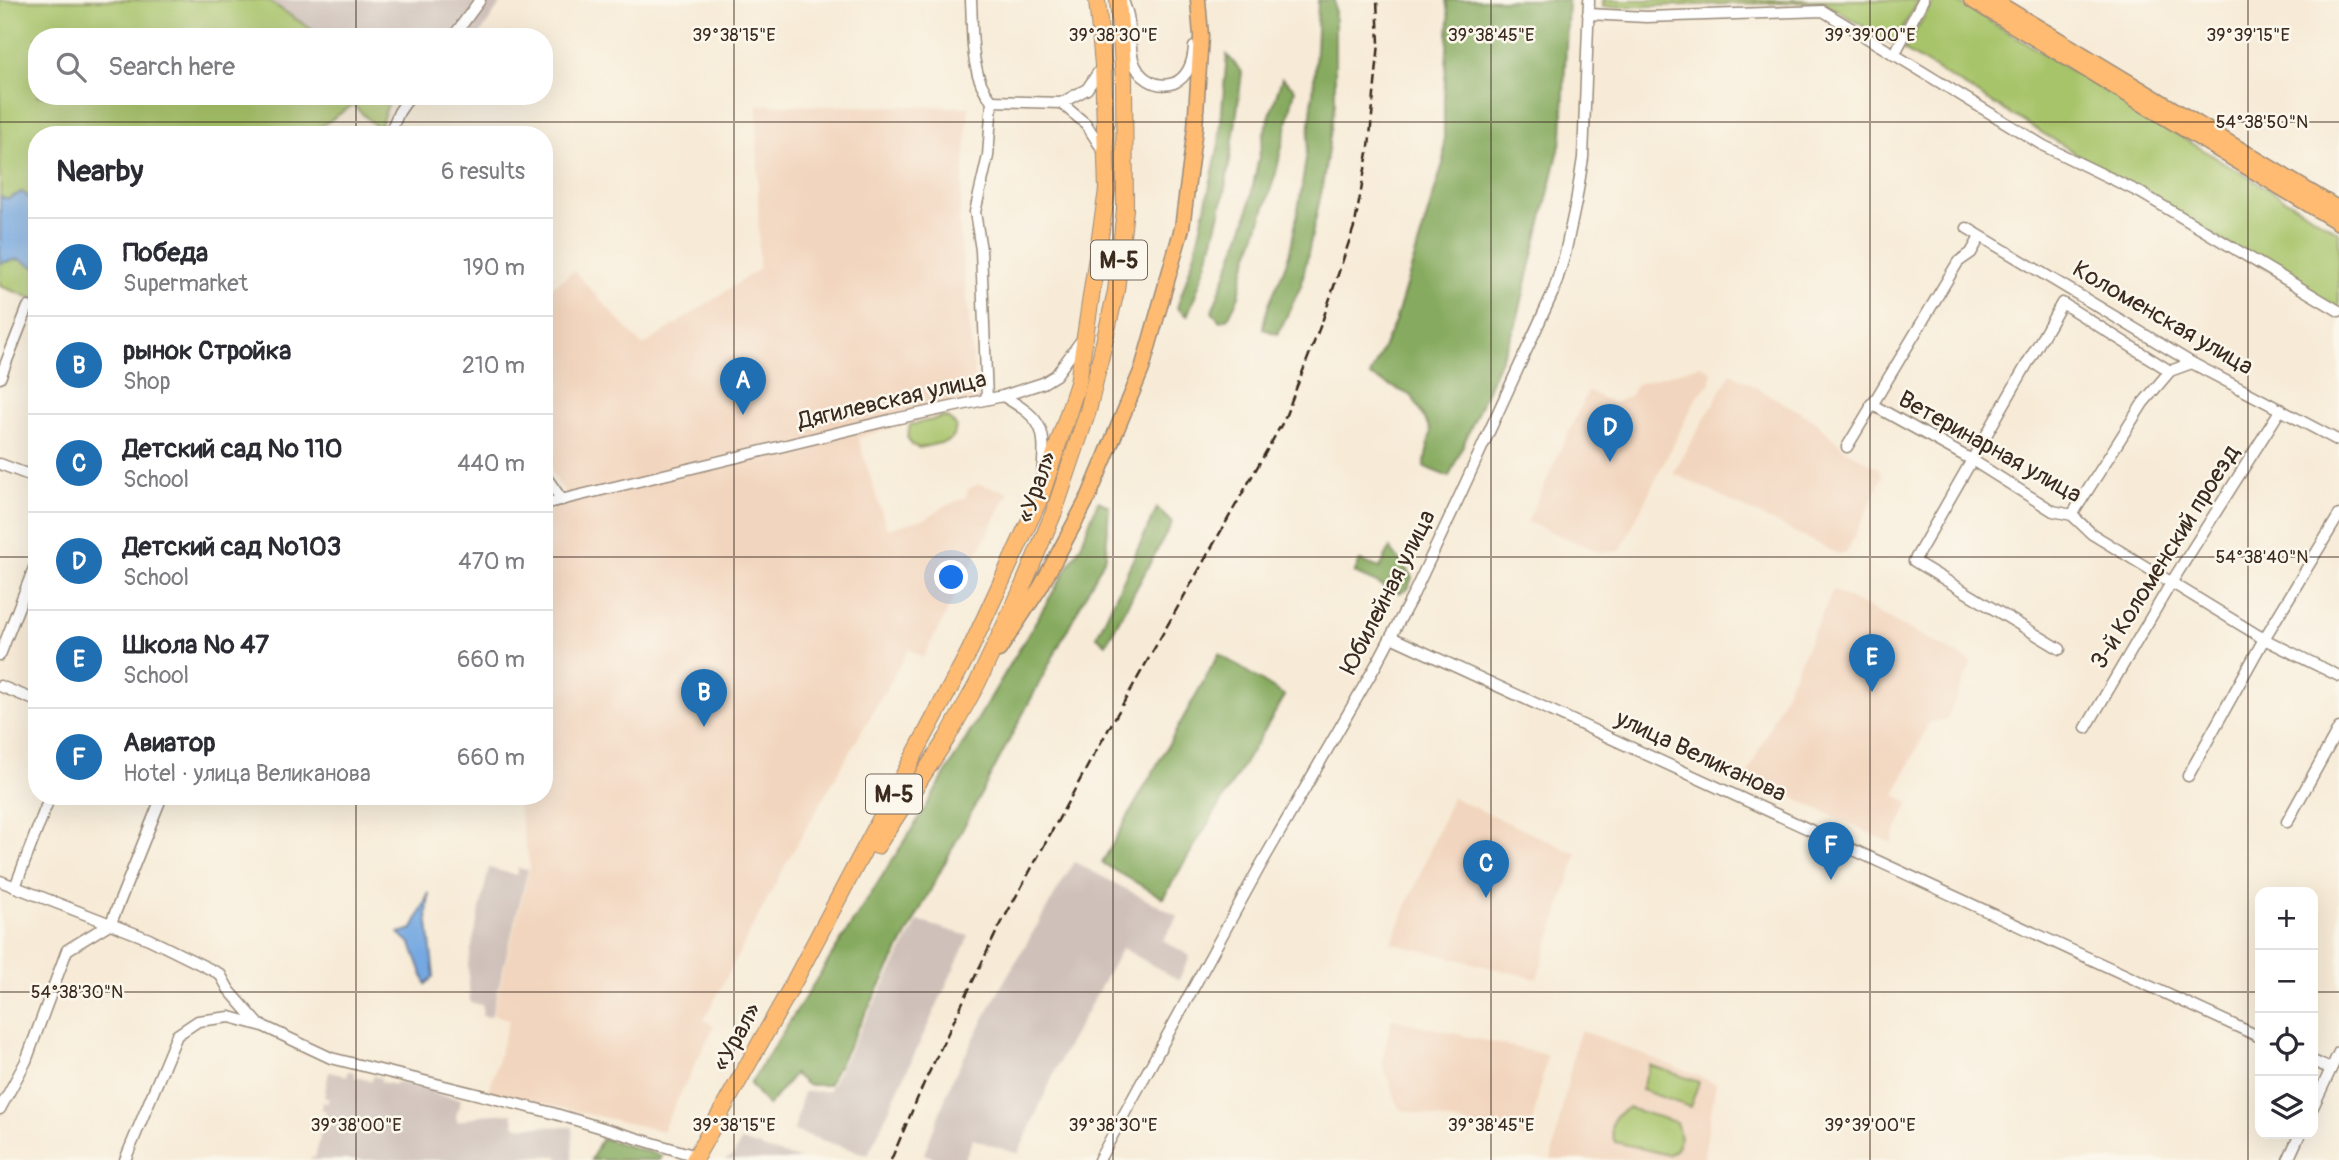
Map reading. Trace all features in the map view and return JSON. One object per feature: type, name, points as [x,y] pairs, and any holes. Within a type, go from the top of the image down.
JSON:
[{"type":"highway","name":"«Урал»","points":[[695,1158],[970,652],[1041,496],[1077,383],[1107,190],[1103,65],[1097,0]]},
{"type":"highway","name":"«Урал»","points":[[818,935],[947,738],[977,684],[1054,512],[1088,411],[1116,290],[1125,209],[1120,0]]},
{"type":"main road","points":[[977,684],[1041,586],[1089,496],[1142,369],[1181,228],[1195,128],[1201,36],[1198,0]]},
{"type":"main road","points":[[1971,0],[2339,223]]},
{"type":"main road","points":[[1993,0],[2339,209]]},
{"type":"street","points":[[460,28],[480,0]]},
{"type":"street","points":[[971,0],[976,71],[982,90],[992,101],[1060,103],[1087,89],[1103,65]]},
{"type":"street","points":[[1120,0],[1128,15],[1136,70],[1154,84],[1167,86],[1179,81],[1187,72],[1193,58],[1199,17]]},
{"type":"street","name":"Юбилейная улица","points":[[1098,1160],[1391,637],[1461,493],[1554,290],[1565,254],[1583,158],[1589,0]]},
{"type":"street","points":[[1894,55],[1923,0]]},
{"type":"street","points":[[1588,14],[1646,17],[1823,11],[2044,146],[2141,193],[2339,311]]},
{"type":"street","points":[[988,399],[981,250],[975,212],[988,156],[992,101]]},
{"type":"street","points":[[1060,103],[1086,124],[1104,152]]},
{"type":"street","points":[[393,126],[403,105]]},
{"type":"street","name":"Коломенская улица","points":[[1967,228],[2192,363],[2338,438]]},
{"type":"street","points":[[1847,447],[1958,262],[1971,253],[1980,237]]},
{"type":"street","points":[[2060,649],[1914,561],[2062,303],[2170,370]]},
{"type":"street","points":[[0,379],[28,307]]},
{"type":"street","name":"Дягилевская улица","points":[[553,502],[890,420],[1003,396],[1042,383],[1056,375],[1085,336]]},
{"type":"street","points":[[2072,515],[2143,403],[2170,370],[2192,363]]},
{"type":"street","name":"Дягилевская улица","points":[[1003,396],[1030,413],[1040,424],[1044,438],[1041,496]]},
{"type":"street","name":"Ветеринарная улица","points":[[1871,404],[1972,460],[2053,511],[2072,515],[2092,534],[2263,639],[2339,676]]},
{"type":"street","name":"3-й Коломенский проезд","points":[[2086,728],[2171,583],[2281,409]]},
{"type":"street","points":[[0,464],[28,475]]},
{"type":"street","points":[[553,487],[562,500]]},
{"type":"street","points":[[2188,776],[2263,639],[2339,515]]},
{"type":"street","points":[[0,655],[28,583]]},
{"type":"street","name":"улица Великанова","points":[[1391,637],[2255,1035]]},
{"type":"street","points":[[0,686],[28,697]]},
{"type":"street","points":[[2287,822],[2339,729]]},
{"type":"street","points":[[16,887],[47,805]]},
{"type":"street","points":[[0,1109],[26,1061],[67,950],[110,923],[158,805]]},
{"type":"street","points":[[0,881],[149,939],[220,974],[229,990],[259,1025]]},
{"type":"street","points":[[125,1160],[177,1035],[198,1021],[230,1017],[259,1025],[331,1058],[550,1112],[695,1158]]},
{"type":"street","points":[[2318,1096],[2339,1052]]},
{"type":"street","points":[[2318,1063],[2330,1069]]},
{"type":"street","points":[[2288,1160],[2298,1139]]},
{"type":"shaded area","points":[[267,0],[503,0],[484,28],[309,28]]},
{"type":"shaded area","points":[[757,105],[969,107],[959,223],[978,407],[858,438],[887,529],[927,518],[966,497],[968,489],[978,484],[1009,492],[923,658],[909,649],[789,858],[704,1020],[714,1026],[662,1131],[489,1091],[509,1020],[493,1014],[530,867],[518,805],[553,805],[553,506],[572,502],[553,475],[553,286],[574,271],[643,346],[759,269]]},
{"type":"shaded area","points":[[1701,365],[1712,372],[1711,383],[1698,395],[1620,551],[1603,553],[1527,522],[1588,391],[1613,403],[1630,396],[1637,384]]},
{"type":"shaded area","points":[[1731,373],[1814,420],[1846,450],[1880,469],[1883,476],[1847,552],[1839,554],[1673,473]]},
{"type":"shaded area","points":[[1833,590],[1972,662],[1946,721],[1929,722],[1895,795],[1909,802],[1891,843],[1747,776]]},
{"type":"shaded area","points":[[1452,797],[1577,854],[1537,979],[1391,943]]},
{"type":"shaded area","points":[[1074,862],[1178,916],[1163,940],[1190,956],[1179,980],[1122,948],[1061,1058],[1018,1154],[973,1139],[964,1160],[940,1160],[924,1154],[953,1078],[1002,985]]},
{"type":"shaded area","points":[[489,868],[516,875],[518,868],[528,870],[491,1017],[482,1016],[483,1005],[470,1003],[468,964]]},
{"type":"shaded area","points":[[918,921],[969,936],[868,1155],[794,1131],[803,1092],[828,1091]]},
{"type":"shaded area","points":[[1392,1019],[1547,1055],[1529,1139],[1399,1109],[1382,1061]]},
{"type":"shaded area","points":[[1581,1030],[1716,1083],[1703,1160],[1551,1160]]},
{"type":"shaded area","points":[[348,1071],[355,1072],[355,1077],[372,1081],[373,1076],[381,1078],[381,1082],[395,1085],[396,1082],[435,1090],[434,1094],[461,1099],[456,1117],[458,1122],[481,1115],[512,1113],[515,1126],[573,1127],[572,1160],[558,1160],[558,1156],[524,1156],[523,1160],[311,1160],[312,1157],[315,1158],[326,1111],[321,1109],[323,1102],[327,1103],[329,1099],[324,1097],[329,1072],[347,1076]]},
{"type":"shaded area","points":[[741,1141],[801,1160],[725,1160],[733,1156]]},
{"type":"green space","points":[[0,0],[267,0],[309,28],[28,28],[28,105],[353,105],[322,126],[28,126],[28,197],[22,192],[8,199],[0,197]]},
{"type":"green space","points":[[1318,0],[1335,0],[1335,103],[1322,189],[1301,286],[1278,334],[1263,329],[1268,308],[1288,257],[1297,216],[1313,93]]},
{"type":"green space","points":[[1446,0],[1568,0],[1562,137],[1516,325],[1449,477],[1424,467],[1431,431],[1412,396],[1370,376],[1395,322],[1444,160],[1444,98],[1449,19]]},
{"type":"green space","points":[[1603,0],[1919,0],[1893,44],[1823,2],[1603,7]]},
{"type":"green space","points":[[1934,0],[1955,0],[2339,232],[2339,311],[1904,50]]},
{"type":"green space","points":[[1227,55],[1242,72],[1234,135],[1217,226],[1187,316],[1177,308],[1195,253],[1219,144]]},
{"type":"green space","points":[[1282,78],[1295,89],[1276,173],[1244,270],[1239,296],[1228,318],[1220,321],[1212,312],[1246,220],[1263,137]]},
{"type":"green space","points":[[353,105],[388,105],[380,126],[376,126]]},
{"type":"green space","points":[[19,259],[28,264],[28,297],[0,286],[0,263]]},
{"type":"green space","points":[[945,417],[956,426],[949,441],[919,448],[912,445],[907,437],[910,425]]},
{"type":"green space","points":[[1098,501],[1109,506],[1106,556],[828,1085],[807,1085],[794,1074],[768,1106],[750,1084],[921,815],[1081,545]]},
{"type":"green space","points":[[1157,508],[1172,523],[1106,644],[1097,636]]},
{"type":"green space","points":[[1390,548],[1412,577],[1408,589],[1399,593],[1354,573],[1360,561],[1380,568]]},
{"type":"green space","points":[[1219,654],[1285,696],[1163,898],[1102,863]]},
{"type":"green space","points":[[1650,1065],[1699,1082],[1690,1107],[1641,1090]]},
{"type":"green space","points":[[1628,1108],[1676,1122],[1680,1137],[1676,1148],[1668,1155],[1615,1142],[1611,1126],[1618,1114]]},
{"type":"green space","points":[[602,1138],[662,1156],[660,1160],[591,1160]]},
{"type":"water","points":[[22,192],[28,197],[28,264],[19,259],[0,263],[0,197],[8,199]]},
{"type":"water","points":[[429,893],[427,914],[434,976],[426,984],[411,944],[399,933],[413,929]]},
{"type":"railway","points":[[891,1160],[924,1083],[996,933],[1284,420],[1323,319],[1355,224],[1369,147],[1379,43],[1377,0]]},
{"type":"place","name":"Победа","points":[[743,415]]},
{"type":"place","name":"Детский сад №103","points":[[1610,462]]},
{"type":"place","name":"Школа № 47","points":[[1872,692]]},
{"type":"place","name":"рынок Стройка","points":[[704,727]]},
{"type":"place","name":"Авиатор","points":[[1831,880]]},
{"type":"place","name":"Детский сад № 110","points":[[1486,898]]}]
